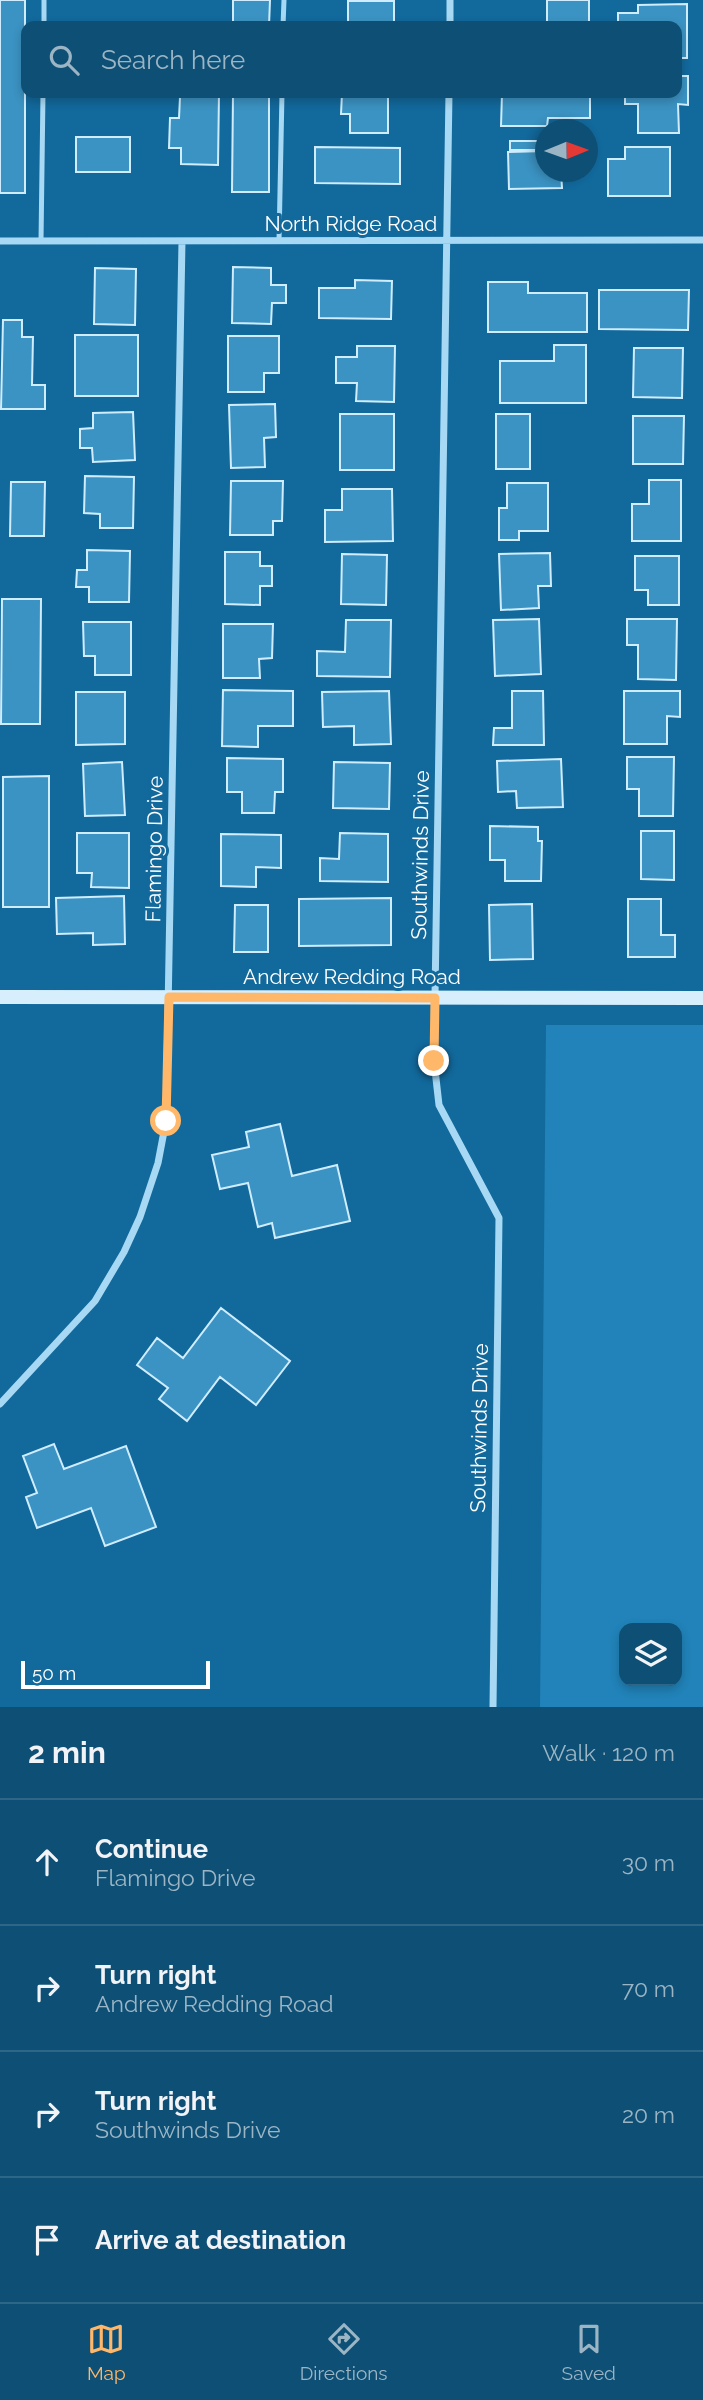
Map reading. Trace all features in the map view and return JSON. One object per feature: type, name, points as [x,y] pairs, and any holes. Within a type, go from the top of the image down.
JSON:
[{"type":"street","points":[[450,0],[451,21]]},
{"type":"street","name":"Southwinds Drive","points":[[449,98],[434,1061],[439,1105],[499,1218],[493,1707]]},
{"type":"street","name":"North Ridge Road","points":[[0,241],[703,240]]},
{"type":"street","name":"Flamingo Drive","points":[[0,1404],[95,1301],[124,1252],[140,1217],[158,1163],[166,1121],[182,241]]},
{"type":"street","name":"Andrew Redding Road","points":[[0,997],[703,998]]},
{"type":"lane","points":[[44,0],[44,21]]},
{"type":"lane","points":[[283,21],[284,0]]},
{"type":"lane","points":[[41,241],[43,98]]},
{"type":"lane","points":[[279,241],[282,98]]},
{"type":"shaded area","points":[[546,1025],[703,1025],[703,1707],[540,1707]]},
{"type":"building","points":[[0,0],[25,0],[25,21],[21,21],[21,98],[25,98],[25,193],[0,193]]},
{"type":"building","points":[[233,0],[270,0],[269,21],[233,21]]},
{"type":"building","points":[[547,0],[589,0],[589,21],[547,21]]},
{"type":"building","points":[[348,1],[394,1],[394,21],[348,21]]},
{"type":"building","points":[[687,4],[687,58],[682,58],[682,21],[618,21],[618,13],[638,13],[638,5]]},
{"type":"building","points":[[682,76],[688,76],[688,105],[678,104],[679,133],[638,133],[638,104],[625,104],[625,98],[682,98]]},
{"type":"building","points":[[180,98],[219,98],[218,165],[181,164],[181,148],[169,148],[170,118],[179,118]]},
{"type":"building","points":[[233,98],[269,98],[269,192],[232,192]]},
{"type":"building","points":[[342,98],[388,98],[388,133],[350,133],[350,114],[341,114]]},
{"type":"building","points":[[502,98],[590,98],[590,118],[535,119],[535,126],[501,126]]},
{"type":"building","points":[[76,137],[130,137],[130,172],[76,172]]},
{"type":"building","points":[[510,141],[535,141],[535,150],[510,150]]},
{"type":"building","points":[[315,147],[400,148],[400,184],[315,183]]},
{"type":"building","points":[[625,147],[670,147],[670,196],[608,196],[608,159],[625,159]]},
{"type":"building","points":[[535,151],[535,182],[562,182],[562,188],[509,189],[508,152]]},
{"type":"building","points":[[233,267],[271,268],[271,285],[286,285],[286,303],[272,303],[271,324],[232,323]]},
{"type":"building","points":[[95,268],[136,269],[135,325],[94,324]]},
{"type":"building","points":[[355,280],[392,281],[391,319],[319,318],[319,288],[355,288]]},
{"type":"building","points":[[488,282],[528,282],[528,293],[587,293],[587,332],[488,332]]},
{"type":"building","points":[[599,290],[689,290],[688,330],[599,329]]},
{"type":"building","points":[[3,320],[22,320],[22,337],[33,337],[32,385],[45,385],[45,409],[1,409]]},
{"type":"building","points":[[75,335],[138,335],[138,396],[75,396]]},
{"type":"building","points":[[228,336],[279,336],[279,373],[264,373],[264,392],[228,392]]},
{"type":"building","points":[[554,345],[586,345],[586,403],[500,403],[500,361],[554,361]]},
{"type":"building","points":[[357,346],[395,346],[394,402],[356,401],[357,383],[336,383],[336,357],[357,357]]},
{"type":"building","points":[[634,348],[683,348],[682,398],[633,397]]},
{"type":"building","points":[[275,404],[276,437],[264,438],[265,467],[231,468],[229,405]]},
{"type":"building","points":[[133,412],[135,460],[93,462],[92,448],[80,448],[80,429],[93,428],[93,413]]},
{"type":"building","points":[[340,414],[394,414],[394,470],[340,470]]},
{"type":"building","points":[[496,414],[530,414],[530,469],[496,469]]},
{"type":"building","points":[[633,416],[684,416],[683,464],[633,464]]},
{"type":"building","points":[[85,476],[134,477],[133,528],[100,528],[100,514],[84,513]]},
{"type":"building","points":[[649,480],[681,480],[681,541],[632,541],[632,504],[649,504]]},
{"type":"building","points":[[231,481],[283,481],[282,521],[273,521],[273,535],[230,535]]},
{"type":"building","points":[[11,482],[45,482],[44,536],[10,536]]},
{"type":"building","points":[[507,483],[548,483],[548,531],[519,531],[519,540],[499,540],[499,508],[507,508]]},
{"type":"building","points":[[342,489],[392,489],[393,541],[325,542],[325,510],[342,510]]},
{"type":"building","points":[[87,550],[130,551],[129,602],[89,602],[89,587],[76,587],[77,570],[87,570]]},
{"type":"building","points":[[225,552],[260,552],[260,566],[272,566],[272,586],[260,586],[260,605],[225,604]]},
{"type":"building","points":[[550,553],[551,586],[538,586],[539,608],[501,610],[499,554]]},
{"type":"building","points":[[342,554],[387,555],[386,605],[341,604]]},
{"type":"building","points":[[635,556],[679,556],[679,605],[648,605],[648,590],[635,590]]},
{"type":"building","points":[[2,599],[41,599],[40,724],[1,724]]},
{"type":"building","points":[[539,619],[541,674],[495,676],[493,620]]},
{"type":"building","points":[[627,619],[677,619],[676,680],[638,679],[638,645],[627,645]]},
{"type":"building","points":[[346,620],[391,620],[390,677],[317,676],[317,651],[345,652]]},
{"type":"building","points":[[83,622],[131,622],[131,675],[95,675],[95,656],[84,656]]},
{"type":"building","points":[[223,624],[273,624],[272,658],[259,659],[260,678],[223,678]]},
{"type":"building","points":[[223,690],[293,691],[293,726],[258,726],[258,747],[222,746]]},
{"type":"building","points":[[389,691],[391,744],[354,745],[354,726],[323,727],[322,692]]},
{"type":"building","points":[[512,691],[543,691],[544,745],[493,745],[494,728],[512,728]]},
{"type":"building","points":[[624,691],[680,691],[680,717],[667,716],[667,744],[624,744]]},
{"type":"building","points":[[76,692],[125,692],[125,744],[76,745]]},
{"type":"building","points":[[627,757],[674,757],[673,816],[639,816],[639,789],[627,789]]},
{"type":"building","points":[[227,758],[283,759],[283,792],[275,792],[274,813],[242,813],[242,792],[227,792]]},
{"type":"building","points":[[561,759],[563,807],[517,808],[516,791],[498,792],[497,761]]},
{"type":"building","points":[[122,762],[125,815],[85,816],[83,764]]},
{"type":"building","points":[[334,762],[390,763],[389,809],[333,808]]},
{"type":"building","points":[[49,776],[49,907],[3,907],[3,777]]},
{"type":"building","points":[[490,826],[538,827],[538,841],[542,841],[541,881],[505,881],[505,860],[490,860]]},
{"type":"building","points":[[641,831],[674,831],[674,880],[641,879]]},
{"type":"building","points":[[77,833],[129,833],[129,888],[91,887],[92,873],[77,873]]},
{"type":"building","points":[[340,833],[388,834],[388,882],[320,881],[320,858],[339,859]]},
{"type":"building","points":[[221,834],[281,835],[281,868],[256,867],[256,887],[221,886]]},
{"type":"building","points":[[124,896],[125,944],[93,945],[93,933],[57,934],[56,898]]},
{"type":"building","points":[[391,898],[391,945],[299,946],[299,899]]},
{"type":"building","points":[[628,899],[661,899],[661,935],[675,935],[675,957],[628,957]]},
{"type":"building","points":[[532,904],[533,959],[490,960],[489,905]]},
{"type":"building","points":[[235,905],[268,905],[268,952],[234,952]]},
{"type":"building","points":[[280,1124],[292,1176],[337,1165],[350,1221],[275,1238],[272,1223],[258,1227],[248,1183],[220,1189],[212,1155],[249,1147],[246,1132]]},
{"type":"building","points":[[221,1308],[290,1361],[256,1405],[220,1377],[187,1421],[159,1399],[168,1388],[137,1365],[157,1338],[183,1358]]},
{"type":"building","points":[[54,1444],[64,1469],[126,1446],[156,1527],[105,1546],[91,1508],[37,1528],[26,1497],[37,1493],[23,1456]]},
{"type":"route","points":[[166,1121],[169,997],[435,998],[434,1061]]}]
